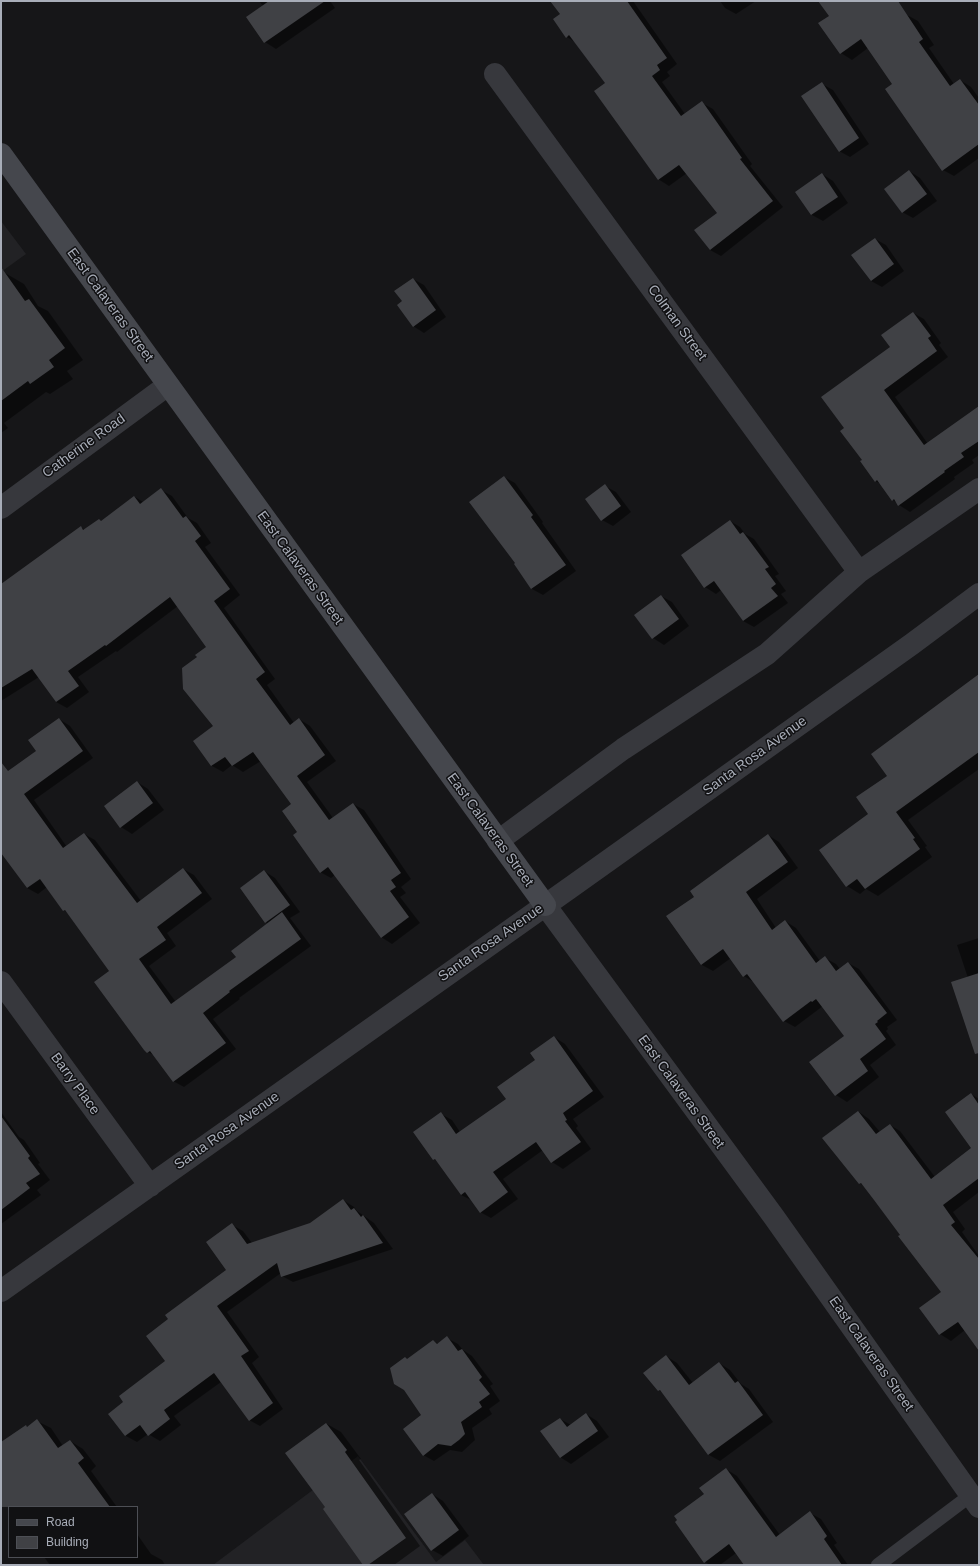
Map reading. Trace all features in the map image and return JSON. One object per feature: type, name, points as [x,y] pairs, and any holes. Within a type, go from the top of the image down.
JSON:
[{"type":"street","name":"Colman Street","points":[[495,74],[859,572]]},
{"type":"street","name":"East Calaveras Street","points":[[1,154],[544,905],[769,1211],[975,1501]]},
{"type":"street","name":"Catherine Road","points":[[1,508],[168,385]]},
{"type":"street","points":[[498,841],[623,749],[767,654],[859,572],[979,489]]},
{"type":"street","name":"Santa Rosa Avenue","points":[[1,1291],[912,644],[979,594]]},
{"type":"street","name":"Barry Place","points":[[1,982],[150,1186]]},
{"type":"lane","points":[[878,1565],[975,1501]]},
{"type":"shaded area","points":[[1,221],[26,254],[1,272]]},
{"type":"shaded area","points":[[358,1456],[436,1562],[465,1540],[484,1565],[213,1565]]},
{"type":"building","points":[[269,1],[325,1],[264,43],[246,17]]},
{"type":"building","points":[[550,1],[627,1],[667,58],[657,65],[660,70],[652,76],[681,116],[702,101],[742,158],[740,159],[773,201],[710,250],[694,230],[717,213],[679,165],[658,180],[594,91],[605,83],[569,35],[566,38],[553,19],[560,14]]},
{"type":"building","points":[[818,1],[898,1],[923,39],[919,42],[950,86],[960,79],[979,105],[979,144],[942,171],[885,89],[892,84],[861,39],[840,54],[818,23],[829,16]]},
{"type":"building","points":[[822,82],[859,138],[839,152],[801,96]]},
{"type":"building","points":[[909,170],[927,194],[902,213],[884,189]]},
{"type":"building","points":[[822,173],[838,197],[811,215],[795,192]]},
{"type":"building","points":[[875,238],[894,264],[871,281],[851,255]]},
{"type":"building","points":[[1,267],[25,301],[29,299],[65,348],[49,360],[54,367],[30,384],[28,381],[1,401]]},
{"type":"building","points":[[413,278],[436,310],[413,327],[397,305],[402,301],[394,291]]},
{"type":"building","points":[[913,312],[931,336],[928,338],[937,351],[884,390],[924,445],[979,406],[979,441],[961,453],[964,457],[898,506],[894,499],[892,501],[877,480],[875,482],[860,461],[862,460],[840,431],[844,428],[821,397],[890,347],[881,335]]},
{"type":"building","points":[[504,476],[533,515],[531,517],[566,565],[531,589],[514,564],[515,563],[469,502]]},
{"type":"building","points":[[605,484],[621,506],[601,521],[585,499]]},
{"type":"building","points":[[161,488],[183,518],[186,516],[201,536],[195,541],[230,589],[214,601],[265,672],[256,679],[290,725],[299,718],[325,755],[297,776],[329,820],[353,803],[401,873],[391,880],[396,887],[390,891],[409,917],[381,938],[328,867],[320,873],[293,835],[297,832],[282,811],[291,804],[253,752],[232,766],[225,757],[211,766],[193,741],[213,726],[183,689],[182,668],[197,657],[195,655],[206,647],[170,597],[106,646],[105,645],[68,671],[79,686],[56,702],[32,669],[1,688],[1,584],[81,526],[83,530],[99,519],[101,521],[134,496],[140,504]]},
{"type":"building","points":[[730,520],[740,534],[743,532],[769,567],[765,569],[776,584],[771,588],[778,596],[743,621],[714,581],[704,588],[681,555]]},
{"type":"building","points":[[661,595],[679,619],[652,639],[634,615]]},
{"type":"building","points":[[979,674],[979,752],[896,812],[915,838],[913,839],[920,849],[865,889],[857,879],[846,887],[819,850],[868,814],[856,797],[887,776],[871,754]]},
{"type":"building","points":[[59,718],[83,751],[24,794],[63,848],[84,833],[137,903],[183,868],[202,893],[157,927],[166,940],[139,959],[171,1004],[236,957],[231,951],[282,912],[301,939],[229,991],[230,992],[203,1013],[226,1043],[173,1082],[150,1051],[147,1053],[144,1050],[94,982],[109,971],[65,910],[63,911],[40,879],[27,888],[1,853],[1,762],[8,771],[36,751],[28,740]]},
{"type":"building","points":[[137,781],[153,803],[120,828],[104,806]]},
{"type":"building","points":[[768,834],[788,862],[746,892],[772,930],[785,920],[816,963],[825,956],[836,971],[848,962],[887,1013],[875,1024],[886,1039],[860,1059],[868,1071],[835,1096],[809,1062],[844,1036],[816,999],[812,1002],[811,1001],[783,1022],[747,974],[743,977],[723,949],[701,965],[666,916],[694,897],[690,891]]},
{"type":"building","points":[[264,870],[290,905],[265,923],[240,888]]},
{"type":"building","points":[[979,973],[979,1053],[975,1054],[951,982]]},
{"type":"building","points":[[554,1036],[593,1091],[563,1113],[567,1120],[565,1121],[581,1142],[551,1163],[536,1142],[493,1172],[508,1192],[480,1213],[465,1192],[461,1195],[413,1132],[441,1112],[456,1134],[506,1099],[497,1087],[535,1060],[530,1053]]},
{"type":"building","points":[[971,1093],[979,1105],[979,1178],[943,1205],[955,1222],[951,1225],[979,1259],[979,1351],[958,1322],[939,1335],[919,1308],[941,1292],[898,1236],[900,1235],[861,1183],[859,1184],[822,1138],[858,1111],[876,1134],[890,1124],[931,1179],[971,1148],[945,1112]]},
{"type":"building","points":[[1,1116],[30,1156],[28,1158],[40,1174],[26,1183],[30,1188],[1,1210]]},
{"type":"building","points":[[343,1199],[351,1210],[354,1208],[361,1217],[363,1215],[383,1243],[281,1277],[277,1263],[217,1306],[249,1351],[241,1356],[273,1403],[249,1421],[214,1373],[164,1410],[170,1419],[148,1436],[140,1425],[125,1436],[108,1414],[123,1402],[119,1396],[165,1361],[146,1336],[168,1319],[165,1315],[226,1270],[206,1242],[232,1223],[247,1244],[310,1223]]},
{"type":"building","points":[[447,1336],[458,1351],[462,1349],[482,1377],[479,1380],[490,1394],[479,1402],[482,1407],[461,1422],[465,1434],[459,1440],[451,1446],[438,1444],[423,1456],[403,1429],[421,1415],[404,1390],[394,1384],[390,1368],[405,1357],[407,1359],[433,1340],[437,1344]]},
{"type":"building","points":[[666,1355],[689,1385],[719,1362],[735,1383],[738,1381],[763,1415],[708,1455],[660,1390],[658,1391],[643,1373]]},
{"type":"building","points":[[586,1413],[598,1431],[560,1458],[540,1431],[560,1418],[567,1427]]},
{"type":"building","points":[[37,1419],[58,1448],[70,1440],[84,1458],[78,1463],[109,1506],[1,1507],[1,1442],[26,1425],[27,1427]]},
{"type":"building","points":[[326,1423],[347,1450],[345,1452],[406,1538],[368,1565],[363,1565],[323,1509],[325,1507],[285,1453]]},
{"type":"building","points":[[726,1468],[776,1537],[810,1511],[827,1536],[824,1539],[842,1565],[744,1565],[729,1544],[704,1563],[675,1522],[677,1520],[674,1516],[704,1494],[699,1488]]},
{"type":"building","points":[[432,1493],[459,1530],[431,1551],[404,1514]]}]
